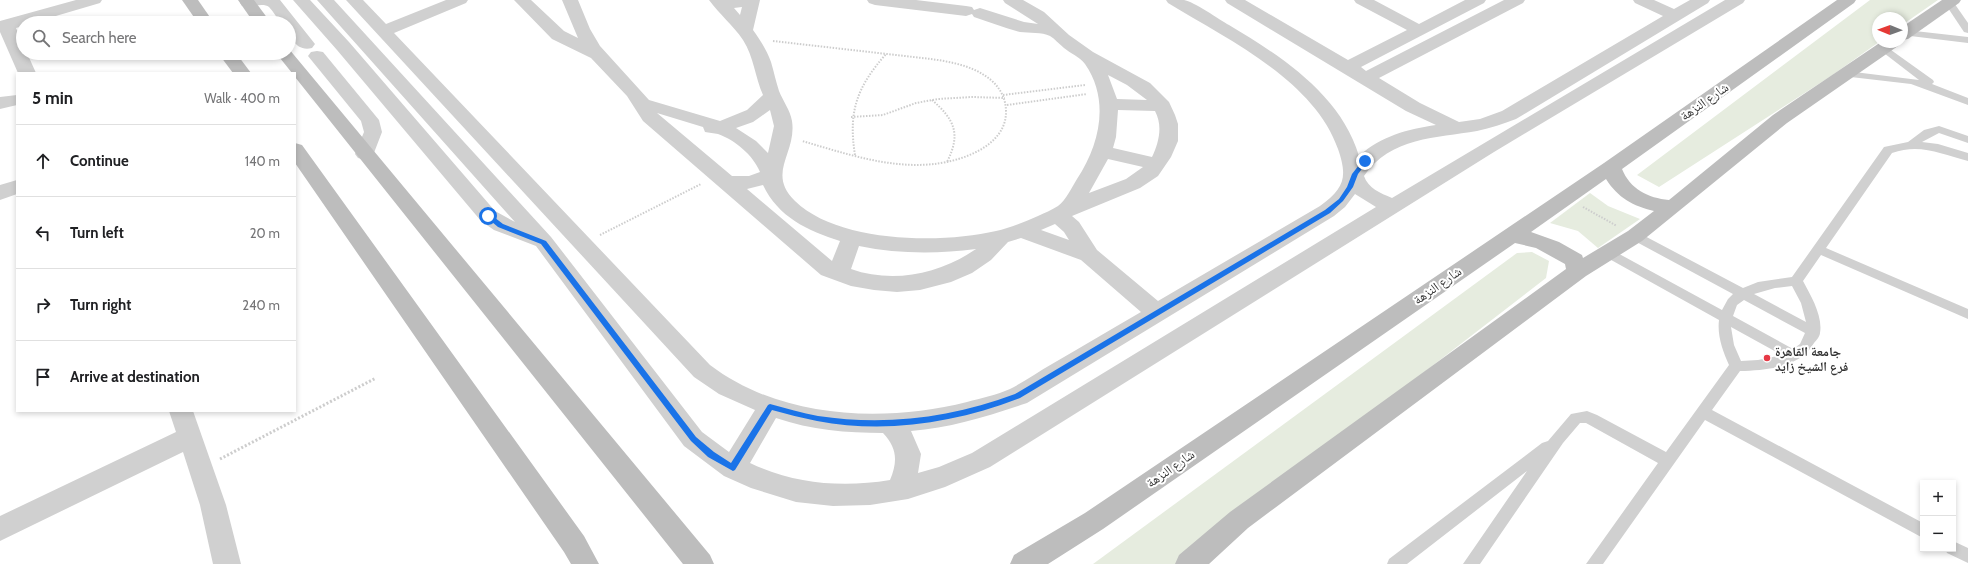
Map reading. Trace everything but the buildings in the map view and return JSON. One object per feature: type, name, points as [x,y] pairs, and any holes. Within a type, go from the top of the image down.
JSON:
[{"type":"main road","points":[[190,0],[201,16]]},
{"type":"main road","name":"شارع النزهة","points":[[1024,564],[1094,521],[1611,167],[1848,0]]},
{"type":"main road","points":[[1908,31],[1951,1]]},
{"type":"main road","points":[[247,2],[258,16]]},
{"type":"main road","points":[[1189,564],[1239,520],[1578,271],[1634,236],[1673,207],[1780,119],[1883,48]]},
{"type":"main road","points":[[232,60],[241,72]]},
{"type":"main road","points":[[293,60],[365,154],[700,564]]},
{"type":"main road","points":[[296,150],[574,544],[585,564]]},
{"type":"main road","points":[[1611,167],[1614,179],[1626,191],[1643,202],[1656,206],[1673,207]]},
{"type":"main road","points":[[1510,235],[1530,238],[1549,245],[1574,260],[1578,271]]},
{"type":"street","points":[[2,21],[42,0]]},
{"type":"street","points":[[24,16],[94,0]]},
{"type":"street","points":[[247,2],[266,0],[274,3],[285,16]]},
{"type":"street","points":[[301,0],[338,40],[488,216],[501,225],[544,242]]},
{"type":"street","points":[[325,0],[544,242],[693,439],[711,454],[733,468],[769,484],[810,494],[839,496],[869,495],[898,490],[956,473],[981,460],[1487,148],[1737,0]]},
{"type":"street","points":[[354,0],[582,245],[702,371],[716,383],[770,407],[793,413],[834,421],[888,423],[922,421],[956,416],[988,408],[1018,396],[1327,211],[1341,200],[1350,187],[1355,174],[1365,161],[1379,150],[1395,141],[1434,130],[1476,125],[1509,115],[1702,0]]},
{"type":"street","points":[[383,31],[460,0]]},
{"type":"street","points":[[522,0],[558,35],[597,54]]},
{"type":"street","points":[[570,0],[581,26],[597,54],[645,104],[650,117],[829,270],[838,274],[876,283],[917,282],[937,278],[957,271],[975,262],[1000,238]]},
{"type":"street","points":[[718,0],[734,3],[752,0],[748,34]]},
{"type":"street","points":[[718,0],[748,34],[767,75],[772,95],[782,116],[782,135],[771,174],[750,183],[723,179]]},
{"type":"street","points":[[875,0],[973,12],[999,8],[1007,0]]},
{"type":"street","points":[[951,0],[956,6],[1022,27],[1054,31]]},
{"type":"street","points":[[645,104],[718,127],[736,135],[751,146],[763,159],[771,174],[773,185],[779,197],[795,212],[817,225],[852,237],[893,243],[935,244],[971,242],[1000,238],[1022,231],[1062,212],[1143,178],[1157,164],[1168,141],[1169,129],[1162,106],[1142,85],[1091,59],[1054,31],[1046,22],[1011,0]]},
{"type":"street","points":[[1174,0],[1266,56],[1288,72],[1308,90],[1325,109],[1339,129],[1349,151],[1357,183],[1366,193],[1379,201],[1394,206]]},
{"type":"street","points":[[1233,0],[1413,107],[1456,128],[1474,133],[1485,143],[1487,148]]},
{"type":"street","points":[[1362,0],[1426,27]]},
{"type":"street","points":[[1388,0],[1426,27]]},
{"type":"street","points":[[1348,67],[1478,0]]},
{"type":"street","points":[[1366,78],[1517,0]]},
{"type":"street","points":[[1641,0],[1675,16]]},
{"type":"street","points":[[2,21],[16,18]]},
{"type":"street","points":[[2,21],[16,48]]},
{"type":"street","points":[[296,30],[370,120],[373,132],[365,154]]},
{"type":"street","points":[[296,54],[338,40]]},
{"type":"street","points":[[0,58],[16,53]]},
{"type":"street","points":[[1062,212],[1092,172],[1103,152],[1110,120],[1106,93],[1091,59]]},
{"type":"street","points":[[21,60],[27,72]]},
{"type":"street","points":[[1106,93],[1162,106]]},
{"type":"street","points":[[684,145],[694,135],[709,128],[718,127],[740,120],[758,111],[767,103],[772,95]]},
{"type":"street","points":[[0,103],[16,100]]},
{"type":"street","points":[[1103,152],[1157,164]]},
{"type":"street","points":[[0,193],[16,186]]},
{"type":"street","points":[[1062,212],[1082,240],[1089,255]]},
{"type":"street","points":[[1022,231],[1089,255],[1158,313]]},
{"type":"street","points":[[838,274],[852,237]]},
{"type":"street","points":[[935,244],[937,278]]},
{"type":"street","points":[[733,468],[770,407]]},
{"type":"street","points":[[181,412],[208,485],[227,564]]},
{"type":"street","points":[[888,423],[900,433],[907,446],[909,461],[907,475],[898,490]]},
{"type":"street","points":[[0,529],[190,437]]},
{"type":"lane","points":[[1951,1],[1968,30]]},
{"type":"lane","points":[[1908,39],[1968,40]]},
{"type":"lane","points":[[1846,74],[1913,81],[1968,102],[1925,80],[1902,48]]},
{"type":"lane","points":[[1912,144],[1930,130],[1936,129],[1947,131],[1968,140]]},
{"type":"lane","points":[[1796,281],[1888,150],[1898,146],[1912,144],[1948,149],[1968,157]]},
{"type":"lane","points":[[1634,236],[1814,332]]},
{"type":"lane","points":[[1818,249],[1968,314]]},
{"type":"lane","points":[[1608,253],[1795,356]]},
{"type":"lane","points":[[1736,366],[1727,349],[1724,332],[1724,318],[1734,300],[1742,293],[1757,286],[1775,282],[1796,281]]},
{"type":"lane","points":[[1736,366],[1759,366],[1779,363],[1795,356],[1810,341],[1814,332],[1814,316],[1808,298],[1796,281]]},
{"type":"lane","points":[[1594,564],[1736,366]]},
{"type":"lane","points":[[1703,412],[1920,529]]},
{"type":"lane","points":[[1471,564],[1558,439],[1576,418],[1586,417],[1598,421],[1668,461]]},
{"type":"lane","points":[[1395,564],[1558,439]]},
{"type":"lane","points":[[1956,550],[1968,556]]},
{"type":"path","points":[[748,34],[945,62],[974,70],[988,78],[998,87],[1005,98],[1007,105],[1005,124],[997,136],[984,148],[967,157],[946,163],[907,166],[888,164],[782,135]]},
{"type":"path","points":[[854,155],[851,136],[851,117],[855,100],[863,83],[873,68],[886,54]]},
{"type":"path","points":[[1003,95],[1106,93]]},
{"type":"path","points":[[1007,105],[1106,93]]},
{"type":"path","points":[[851,117],[866,118],[878,116],[891,113],[915,103],[932,100],[967,97],[1005,98]]},
{"type":"path","points":[[932,100],[944,110],[953,122],[956,136],[954,150],[946,163]]},
{"type":"path","points":[[582,245],[723,179]]},
{"type":"path","points":[[1565,198],[1634,236]]},
{"type":"path","points":[[202,468],[376,378]]},
{"type":"shaded area","points":[[1870,0],[1938,0],[1908,21],[1908,12],[1872,12],[1872,47],[1831,76],[1659,187],[1637,175]]},
{"type":"shaded area","points":[[1590,193],[1608,206],[1640,219],[1598,248],[1578,231],[1550,223]]},
{"type":"shaded area","points":[[1532,252],[1549,261],[1546,278],[1176,564],[1093,564],[1517,253]]},
{"type":"place","name":"جامعة القاهرة فرع الشيخ زايد","points":[[1767,358]]},
{"type":"route","points":[[488,216],[501,225],[544,242],[693,439],[711,454],[733,468],[770,407],[840,422],[888,423],[922,421],[956,416],[988,408],[1018,396],[1327,211],[1341,200],[1350,187],[1355,174],[1365,161]]}]
